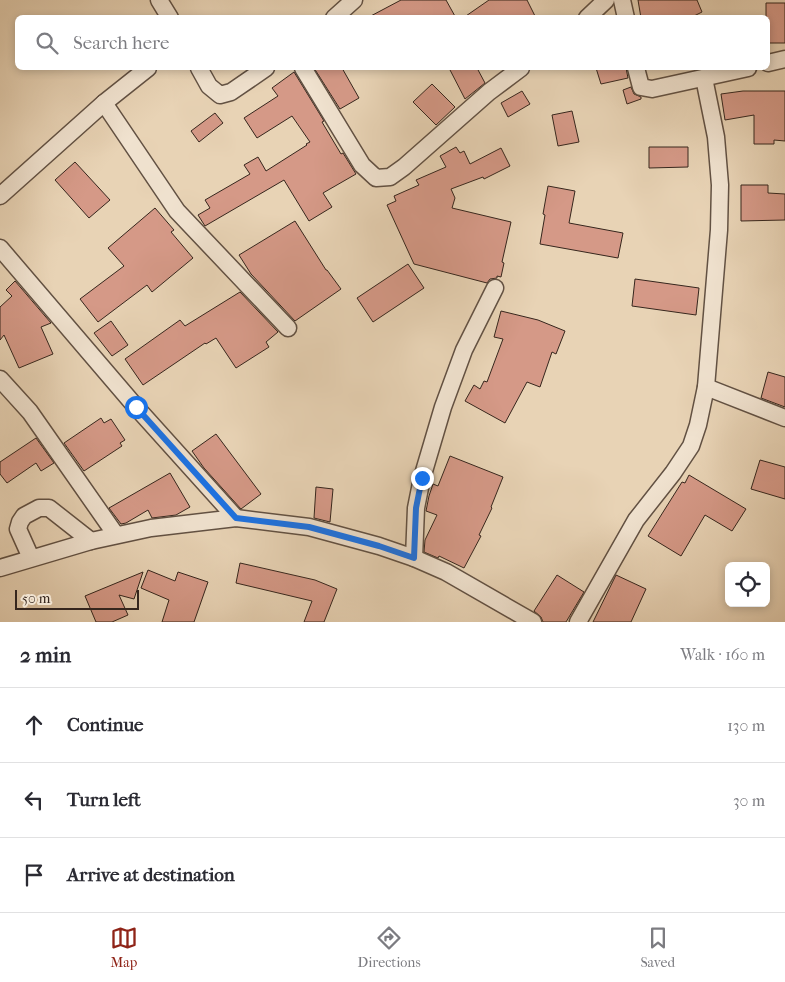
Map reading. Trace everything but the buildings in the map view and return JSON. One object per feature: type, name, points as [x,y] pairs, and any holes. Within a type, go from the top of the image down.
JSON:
[{"type":"street","points":[[159,0],[168,15]]},
{"type":"street","points":[[337,15],[354,0]]},
{"type":"street","points":[[590,15],[606,0]]},
{"type":"street","points":[[622,0],[625,15]]},
{"type":"street","points":[[770,63],[785,60]]},
{"type":"street","points":[[0,196],[104,103],[145,70]]},
{"type":"street","points":[[201,70],[209,86],[220,95],[231,92],[263,70]]},
{"type":"street","points":[[305,70],[362,165],[376,178],[390,177],[404,167],[489,92],[518,70]]},
{"type":"street","points":[[637,70],[641,87],[652,88],[739,70]]},
{"type":"street","points":[[578,622],[636,520],[673,473],[691,446],[698,425],[706,387],[719,230],[720,185],[716,137],[704,78]]},
{"type":"street","points":[[104,103],[177,211],[288,328]]},
{"type":"street","points":[[0,248],[136,407],[236,518]]},
{"type":"street","points":[[414,558],[416,508],[422,478],[443,407],[464,350],[495,288]]},
{"type":"street","points":[[0,379],[30,412],[116,535]]},
{"type":"street","points":[[706,387],[785,418]]},
{"type":"street","points":[[31,558],[18,529],[24,516],[39,508],[49,508],[91,541]]},
{"type":"street","points":[[0,568],[116,535],[151,528],[236,518],[309,527],[379,546],[414,558],[446,572],[511,617],[534,622]]},
{"type":"route","points":[[136,407],[236,518],[309,527],[379,546],[414,558],[416,508],[422,478]]}]
